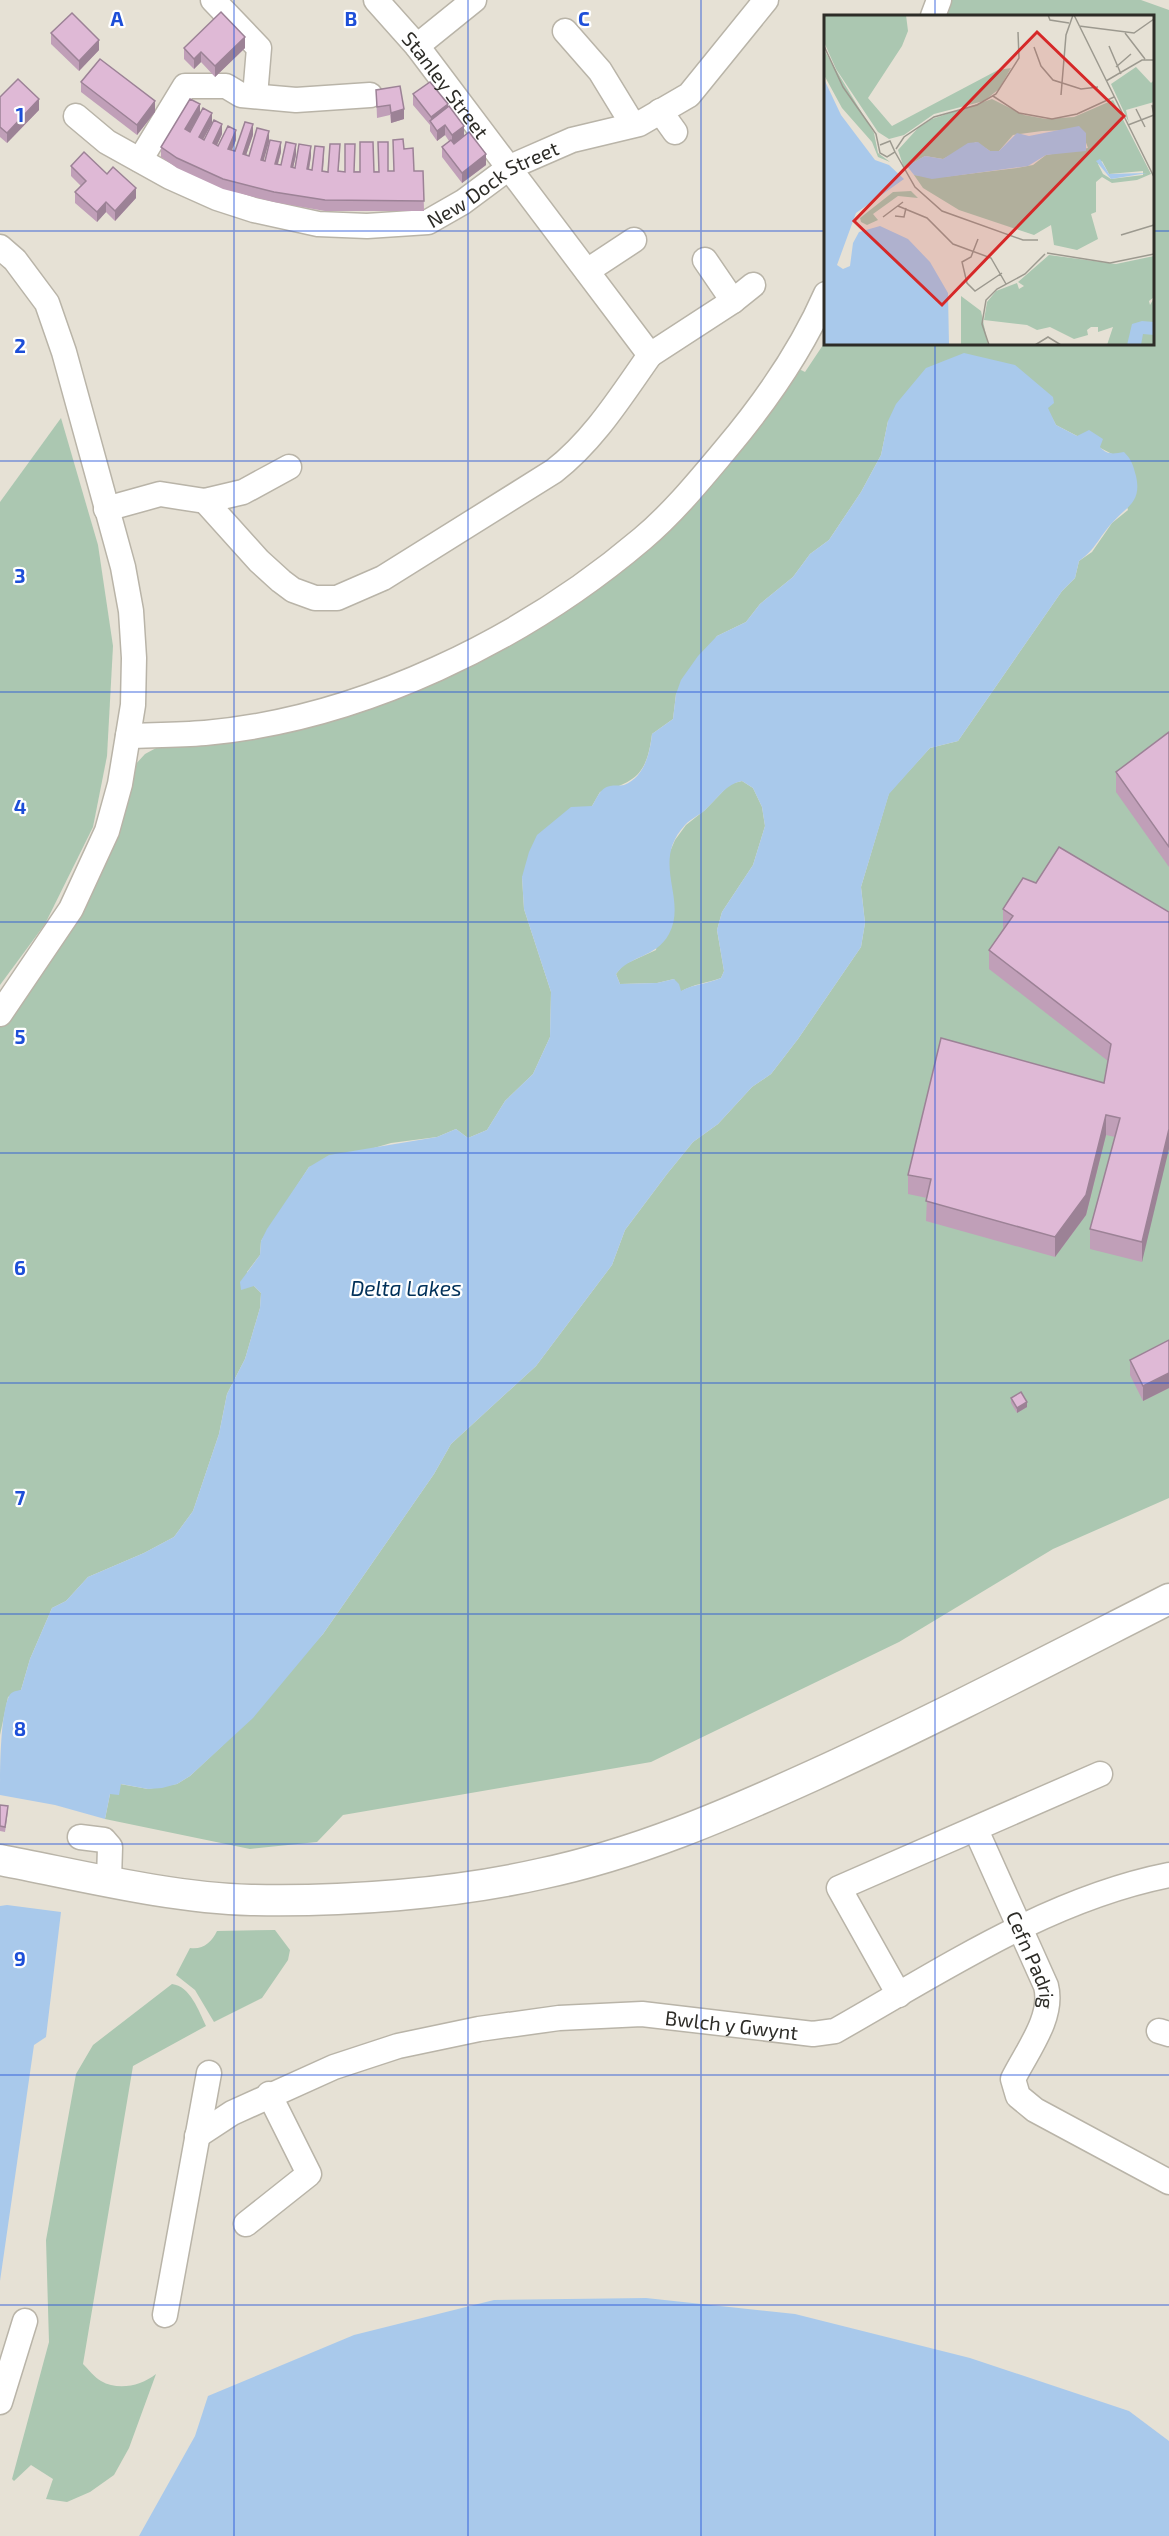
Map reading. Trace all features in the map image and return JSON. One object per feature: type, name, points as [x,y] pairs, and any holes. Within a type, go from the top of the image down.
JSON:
[{"type":"main road","points":[[0,1860],[189,1894],[272,1900],[330,1899],[441,1890],[540,1875],[623,1852],[723,1816],[977,1696],[1169,1599]]},
{"type":"street","points":[[213,0],[259,48],[255,96]]},
{"type":"street","name":"Stanley Street","points":[[376,0],[417,46],[650,355]]},
{"type":"street","points":[[417,46],[474,0]]},
{"type":"street","name":"New Dock Street","points":[[76,116],[107,142],[140,160],[217,198],[254,210],[318,224],[367,226],[428,222],[463,202],[510,167],[572,140],[633,125],[689,95],[766,0]]},
{"type":"street","points":[[933,15],[939,0]]},
{"type":"street","points":[[565,31],[600,71],[633,125]]},
{"type":"street","points":[[140,160],[185,86],[226,86],[241,96],[296,100],[370,94]]},
{"type":"street","points":[[660,111],[675,132]]},
{"type":"street","points":[[587,271],[634,240]]},
{"type":"street","points":[[0,1014],[24,982],[75,899],[107,831],[120,784],[128,736],[134,658],[131,611],[123,567],[64,352],[48,303],[2,253]]},
{"type":"street","points":[[705,260],[733,301]]},
{"type":"street","points":[[205,501],[292,590],[315,598],[337,598],[383,578],[555,471],[576,454],[650,355],[733,301],[753,285]]},
{"type":"street","points":[[128,736],[206,733],[259,725],[366,697],[420,677],[465,656],[565,597],[591,580],[643,538],[684,499],[741,431],[778,380],[824,296]]},
{"type":"street","points":[[106,509],[160,494],[205,501],[243,492],[289,466]]},
{"type":"street","points":[[899,1995],[839,1888],[1100,1774]]},
{"type":"street","name":"Cefn Padrig","points":[[975,1830],[1046,1986],[1048,1997],[1047,2011],[1013,2079],[1018,2096],[1035,2110],[1169,2182]]},
{"type":"street","points":[[80,1838],[104,1840],[110,1847],[98,1879]]},
{"type":"street","name":"Bwlch y Gwynt","points":[[197,2136],[232,2113],[269,2094],[334,2067],[398,2046],[478,2030],[560,2018],[642,2014],[813,2034],[835,2031],[954,1962],[1019,1929],[1139,1881],[1169,1875]]},
{"type":"street","points":[[165,2315],[209,2073]]},
{"type":"street","points":[[246,2224],[309,2174],[269,2094]]},
{"type":"street","points":[[0,2402],[25,2321]]},
{"type":"green space","points":[[950,0],[1141,0],[1169,10],[1169,1498],[1053,1549],[899,1642],[651,1762],[343,1815],[317,1842],[250,1849],[105,1819],[110,1794],[120,1784],[148,1789],[177,1784],[190,1776],[221,1747],[323,1634],[434,1474],[451,1444],[536,1366],[612,1265],[625,1230],[667,1174],[693,1142],[718,1124],[752,1087],[771,1074],[798,1039],[861,947],[865,923],[861,887],[889,793],[930,748],[958,741],[1062,591],[1075,578],[1079,561],[1092,552],[1112,523],[1128,510],[1112,454],[1056,425],[1047,408],[888,421],[881,455],[861,492],[829,540],[810,554],[793,577],[760,604],[746,622],[717,636],[676,694],[673,719],[652,734],[647,758],[638,774],[623,784],[600,792],[592,806],[522,877],[524,909],[551,992],[550,1037],[533,1074],[505,1101],[487,1130],[468,1138],[456,1129],[437,1137],[391,1143],[309,1167],[261,1241],[260,1255],[247,1272],[254,1286],[261,1293],[260,1308],[245,1359],[227,1394],[219,1434],[193,1511],[174,1537],[144,1553],[88,1577],[66,1601],[52,1608],[30,1659],[21,1690],[8,1697],[0,1735],[0,1024],[134,766],[145,754],[158,747],[258,733],[568,605],[797,368],[805,372],[824,344],[1154,345],[1154,15],[944,15]]},
{"type":"green space","points":[[61,418],[98,545],[113,646],[107,756],[93,827],[45,924],[0,985],[0,502]]},
{"type":"green space","points":[[742,781],[753,788],[762,807],[765,826],[753,865],[722,912],[717,930],[724,971],[721,978],[680,992],[674,979],[657,983],[620,984],[616,974],[623,965],[656,950],[669,876],[669,854],[675,840],[686,825],[705,810],[730,784]]},
{"type":"green space","points":[[275,1930],[290,1950],[288,1960],[262,1998],[214,2022],[195,1990],[176,1975],[190,1948],[199,1948],[206,1944],[217,1931]]},
{"type":"green space","points":[[172,1984],[189,1994],[206,2026],[133,2066],[83,2364],[99,2380],[115,2386],[129,2386],[143,2382],[156,2374],[129,2448],[114,2475],[90,2492],[67,2502],[46,2499],[53,2479],[31,2465],[14,2481],[12,2479],[49,2342],[46,2240],[76,2074],[93,2045]]},
{"type":"water","name":"Delta Lakes","points":[[964,353],[1015,365],[1053,397],[1054,403],[1048,408],[1056,425],[1077,436],[1089,430],[1103,439],[1100,447],[1108,453],[1124,452],[1131,460],[1134,469],[1137,492],[1132,503],[1112,523],[1090,552],[1079,561],[1075,578],[1062,591],[958,741],[930,748],[889,794],[861,887],[865,923],[861,947],[771,1074],[752,1087],[718,1124],[693,1142],[667,1174],[625,1230],[612,1265],[536,1366],[451,1444],[434,1474],[323,1634],[253,1718],[190,1776],[177,1784],[148,1789],[121,1784],[119,1795],[110,1794],[105,1819],[55,1805],[0,1795],[1,1744],[6,1705],[11,1693],[21,1690],[30,1659],[52,1608],[66,1601],[88,1577],[144,1553],[174,1537],[193,1511],[219,1434],[227,1394],[245,1359],[260,1308],[261,1293],[254,1286],[241,1290],[240,1282],[260,1255],[261,1241],[267,1229],[309,1167],[329,1155],[437,1137],[456,1129],[468,1138],[487,1130],[505,1101],[533,1074],[550,1037],[551,992],[524,909],[522,877],[529,852],[537,835],[571,807],[592,806],[604,789],[624,785],[642,770],[648,756],[652,734],[673,719],[676,694],[681,680],[698,656],[717,636],[746,622],[760,604],[793,577],[810,554],[829,540],[861,492],[881,455],[888,421],[896,404],[926,368]],"holes":[[[742,781],[753,788],[762,807],[765,826],[753,865],[722,912],[717,930],[724,971],[721,978],[681,991],[674,979],[657,983],[620,984],[616,974],[628,963],[664,942],[674,921],[675,907],[670,853],[675,839],[687,823],[705,810],[731,785]]]},
{"type":"water","points":[[0,1906],[61,1912],[46,2037],[34,2045],[0,2281]]},
{"type":"water","points":[[646,2298],[795,2314],[970,2358],[1129,2411],[1169,2441],[1169,2536],[139,2536],[195,2436],[208,2396],[354,2335],[494,2300]]},
{"type":"building","points":[[221,12],[245,37],[215,66],[201,52],[194,59],[184,48]]},
{"type":"building","points":[[72,13],[99,40],[79,61],[51,33]]},
{"type":"building","points":[[100,59],[155,101],[137,125],[81,82]]},
{"type":"building","points":[[18,79],[39,99],[7,133],[0,127],[0,97]]},
{"type":"building","points":[[430,82],[448,104],[431,117],[413,94]]},
{"type":"building","points":[[400,86],[404,109],[391,113],[390,105],[377,107],[376,90]]},
{"type":"building","points":[[190,99],[200,104],[185,129],[190,132],[203,108],[212,113],[199,137],[204,140],[214,120],[222,124],[213,143],[218,146],[228,126],[236,130],[228,149],[235,151],[245,122],[253,124],[243,154],[249,156],[257,128],[269,131],[261,160],[265,161],[270,140],[281,142],[275,164],[281,165],[286,142],[296,144],[291,167],[295,168],[299,144],[311,146],[307,169],[312,170],[315,146],[324,147],[322,171],[328,172],[330,144],[340,144],[338,171],[345,172],[345,144],[355,144],[354,172],[360,172],[360,142],[373,142],[374,172],[379,172],[378,142],[388,142],[388,171],[394,171],[393,140],[403,139],[404,149],[413,148],[414,171],[423,171],[424,201],[325,200],[274,192],[223,179],[177,158],[161,147]]},
{"type":"building","points":[[449,106],[464,126],[452,135],[445,125],[437,131],[430,121]]},
{"type":"building","points":[[469,132],[486,154],[462,173],[442,147],[451,140],[454,144]]},
{"type":"building","points":[[84,152],[107,174],[113,167],[136,188],[115,211],[106,202],[97,212],[75,192],[86,181],[71,166]]},
{"type":"building","points":[[1169,732],[1169,847],[1116,772]]},
{"type":"building","points":[[1059,847],[1169,912],[1169,1129],[1142,1242],[1090,1229],[1120,1118],[1106,1115],[1086,1195],[1055,1237],[926,1201],[931,1179],[908,1175],[941,1038],[1104,1083],[1111,1044],[989,950],[1013,916],[1003,909],[1023,878],[1036,883]]},
{"type":"building","points":[[1169,1340],[1169,1373],[1143,1386],[1130,1360]]},
{"type":"building","points":[[1021,1392],[1027,1402],[1017,1408],[1011,1398]]},
{"type":"building","points":[[0,1805],[8,1806],[5,1827],[0,1826]]}]
